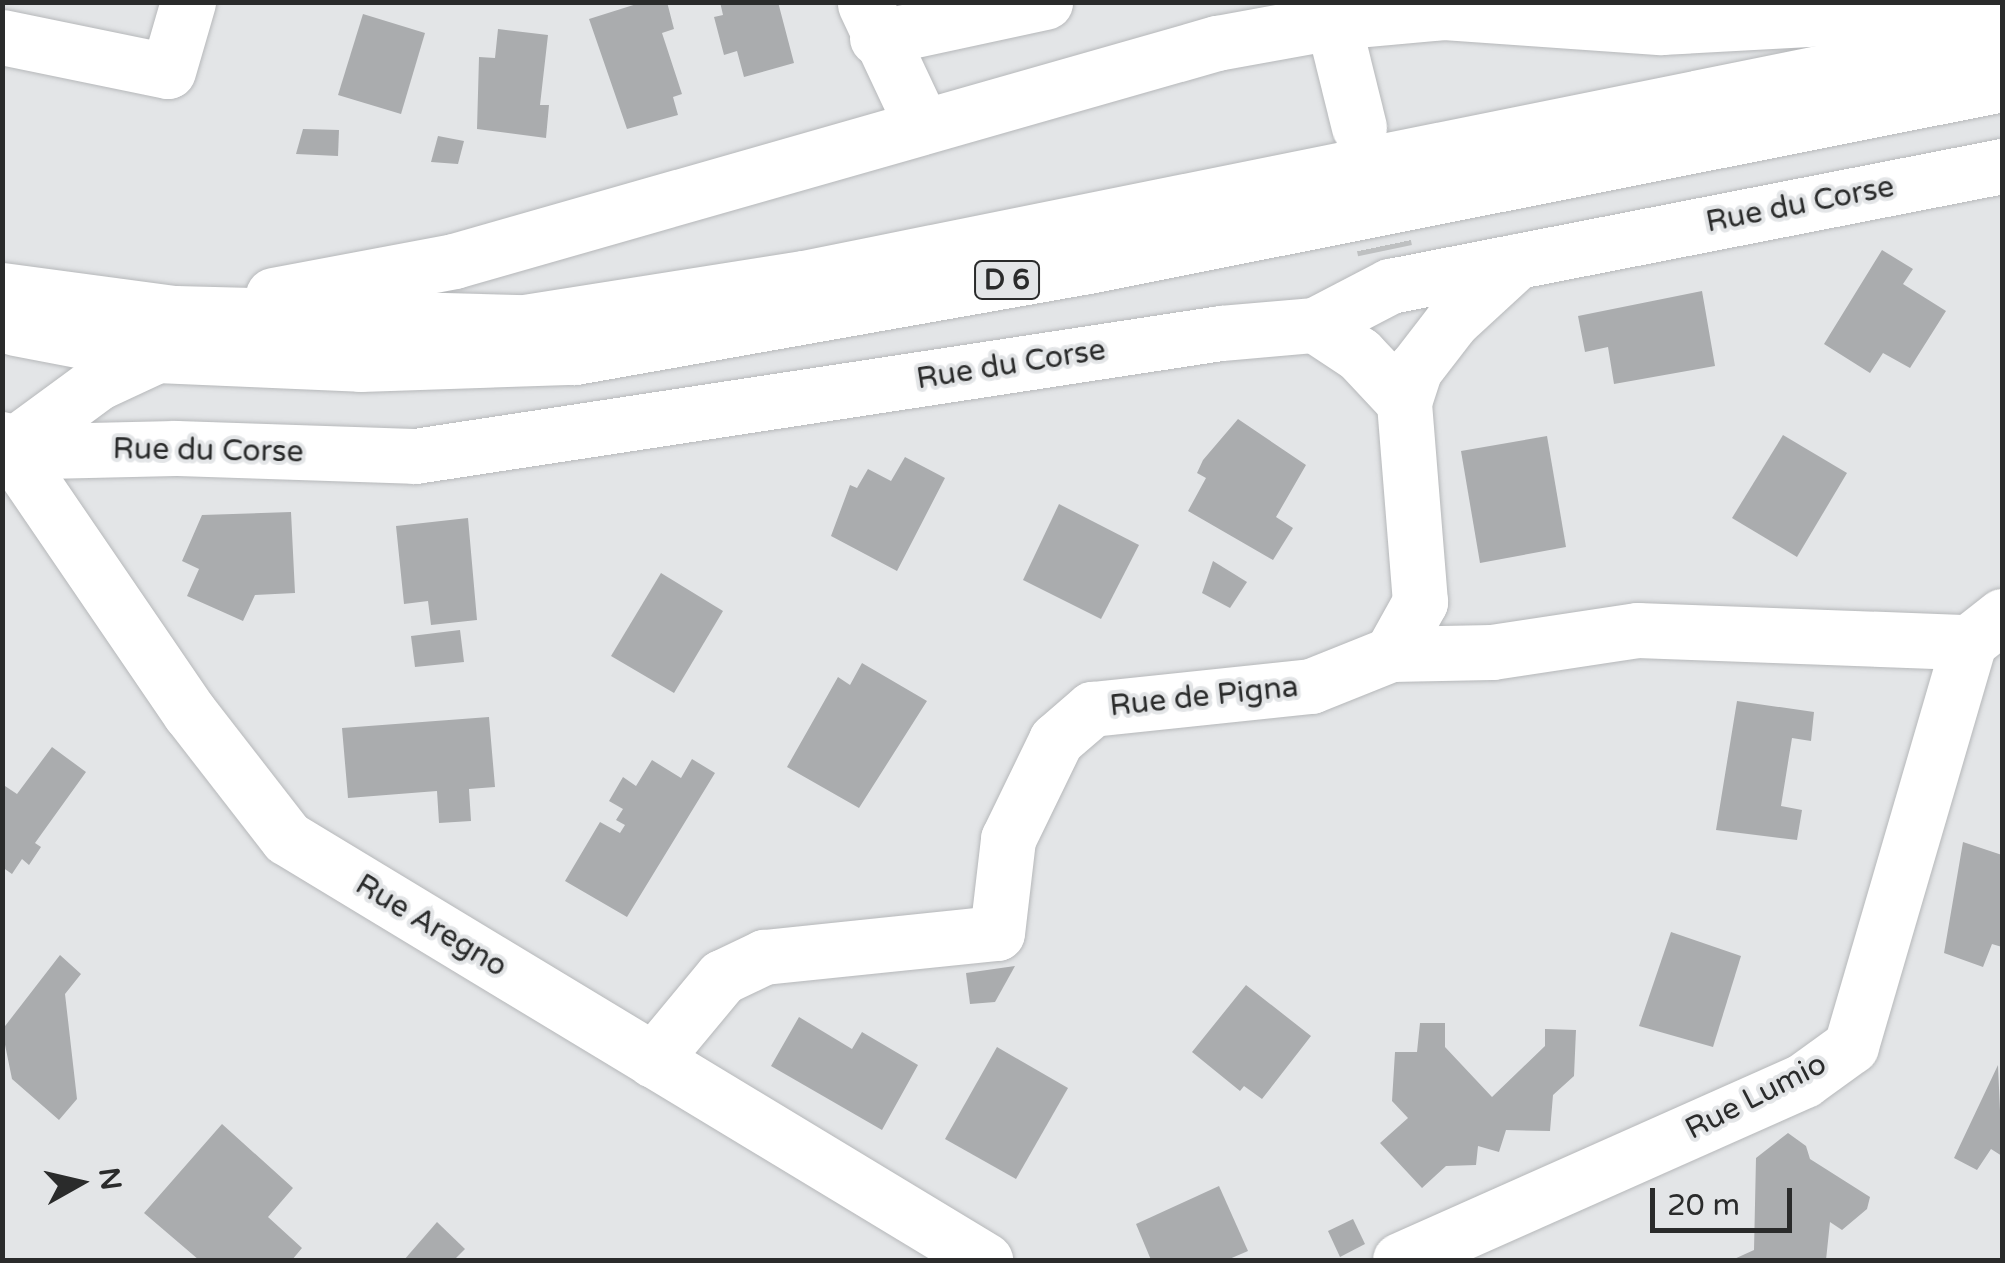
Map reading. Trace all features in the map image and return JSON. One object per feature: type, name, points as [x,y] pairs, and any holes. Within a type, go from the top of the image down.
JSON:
[{"type":"street","points":[[2,37],[168,71],[188,2]]},
{"type":"street","points":[[921,124],[871,20],[1045,2]]},
{"type":"street","points":[[5,446],[166,334],[454,261],[921,124],[1218,42],[1333,22],[1444,12],[1661,27],[1923,13],[2002,20]]},
{"type":"street","points":[[1333,22],[1359,126]]},
{"type":"street","name":"D 6","points":[[2,326],[166,334],[525,322],[804,278],[2002,36]]},
{"type":"street","name":"D 6","points":[[2,290],[166,334],[360,364],[575,357],[1088,266],[2002,84]]},
{"type":"street","name":"Rue du Corse","points":[[5,446],[415,456],[1221,333],[1315,325],[1388,268],[1519,259],[2002,166]]},
{"type":"street","points":[[1391,654],[1420,602],[1404,402],[1415,369],[1452,322],[1519,259]]},
{"type":"street","points":[[1315,325],[1359,354],[1404,402]]},
{"type":"street","name":"Rue Aregno","points":[[5,446],[190,712],[286,838],[985,1260]]},
{"type":"street","points":[[1391,654],[1492,652],[1637,630],[1986,629]]},
{"type":"street","name":"Rue Lumio","points":[[1400,1260],[1804,1080],[1851,1046],[1986,629]]},
{"type":"street","name":"Rue de Pigna","points":[[653,1060],[722,977],[764,957],[997,933],[1008,839],[1056,740],[1092,709],[1311,686],[1391,654]]},
{"type":"building","points":[[643,2],[667,2],[674,29],[662,33],[682,94],[673,97],[678,115],[627,129],[589,19]]},
{"type":"building","points":[[720,2],[778,2],[794,63],[744,77],[737,51],[724,55],[714,17],[723,15]]},
{"type":"building","points":[[363,14],[425,33],[401,114],[338,95]]},
{"type":"building","points":[[498,29],[548,35],[540,105],[549,105],[546,138],[477,129],[479,57],[495,58]]},
{"type":"building","points":[[303,129],[339,130],[338,156],[296,154]]},
{"type":"building","points":[[438,136],[464,141],[458,164],[431,162]]},
{"type":"building","points":[[1882,250],[1913,269],[1903,284],[1946,311],[1910,368],[1883,353],[1870,373],[1824,344]]},
{"type":"building","points":[[1702,291],[1715,366],[1614,384],[1608,347],[1585,352],[1578,316]]},
{"type":"building","points":[[1238,419],[1306,465],[1276,517],[1293,528],[1273,560],[1188,511],[1206,478],[1197,473],[1203,460]]},
{"type":"building","points":[[1783,435],[1847,473],[1797,557],[1732,518]]},
{"type":"building","points":[[1547,436],[1566,547],[1480,563],[1461,451]]},
{"type":"building","points":[[905,457],[945,478],[897,571],[831,536],[850,485],[857,488],[868,469],[891,481]]},
{"type":"building","points":[[1059,504],[1139,545],[1101,619],[1023,580]]},
{"type":"building","points":[[291,512],[295,593],[255,595],[243,621],[187,596],[199,569],[182,561],[202,515]]},
{"type":"building","points":[[468,518],[477,620],[431,625],[428,601],[404,604],[396,526]]},
{"type":"building","points":[[1213,561],[1247,582],[1230,608],[1202,593]]},
{"type":"building","points":[[661,573],[723,611],[674,693],[611,656]]},
{"type":"building","points":[[460,630],[464,662],[415,667],[411,636]]},
{"type":"building","points":[[862,663],[927,701],[859,808],[787,767],[838,677],[850,685]]},
{"type":"building","points":[[1737,701],[1814,712],[1811,741],[1792,738],[1781,806],[1802,810],[1797,840],[1716,830]]},
{"type":"building","points":[[489,717],[495,787],[469,789],[471,821],[439,823],[437,791],[348,798],[342,728]]},
{"type":"building","points":[[52,747],[86,772],[35,843],[41,847],[29,865],[22,859],[12,874],[2,867],[2,784],[17,794]]},
{"type":"building","points":[[692,759],[715,773],[627,917],[565,881],[600,822],[620,833],[625,825],[616,820],[623,809],[609,801],[623,777],[636,786],[652,760],[681,778]]},
{"type":"building","points":[[1963,842],[2002,855],[2002,947],[1992,944],[1983,967],[1944,953]]},
{"type":"building","points":[[1671,932],[1741,956],[1713,1047],[1639,1026]]},
{"type":"building","points":[[60,955],[81,974],[65,994],[77,1099],[59,1120],[12,1079],[2,1030]]},
{"type":"building","points":[[1015,966],[995,1002],[970,1004],[966,973]]},
{"type":"building","points":[[1246,985],[1311,1036],[1262,1099],[1244,1086],[1240,1091],[1192,1052]]},
{"type":"building","points":[[799,1017],[852,1049],[862,1032],[918,1065],[882,1130],[771,1066]]},
{"type":"building","points":[[1420,1023],[1445,1023],[1445,1047],[1492,1097],[1545,1046],[1545,1029],[1576,1030],[1574,1076],[1553,1095],[1550,1131],[1506,1130],[1499,1152],[1478,1146],[1476,1165],[1446,1166],[1422,1188],[1380,1143],[1408,1118],[1392,1101],[1395,1052],[1417,1052]]},
{"type":"building","points":[[997,1047],[1068,1088],[1016,1179],[945,1139]]},
{"type":"building","points":[[1998,1065],[2002,1156],[1991,1149],[1977,1170],[1954,1158]]},
{"type":"building","points":[[222,1124],[293,1188],[268,1217],[302,1248],[292,1260],[199,1260],[144,1213]]},
{"type":"building","points":[[1788,1133],[1806,1146],[1810,1159],[1870,1197],[1867,1209],[1842,1230],[1830,1222],[1826,1260],[1732,1260],[1754,1250],[1756,1158]]},
{"type":"building","points":[[1219,1186],[1248,1251],[1227,1260],[1151,1260],[1136,1224]]},
{"type":"building","points":[[1353,1219],[1365,1244],[1340,1257],[1328,1231]]},
{"type":"building","points":[[437,1222],[465,1249],[454,1260],[404,1260]]},
{"type":"tunnel","points":[[1367,164],[1385,250]]}]
